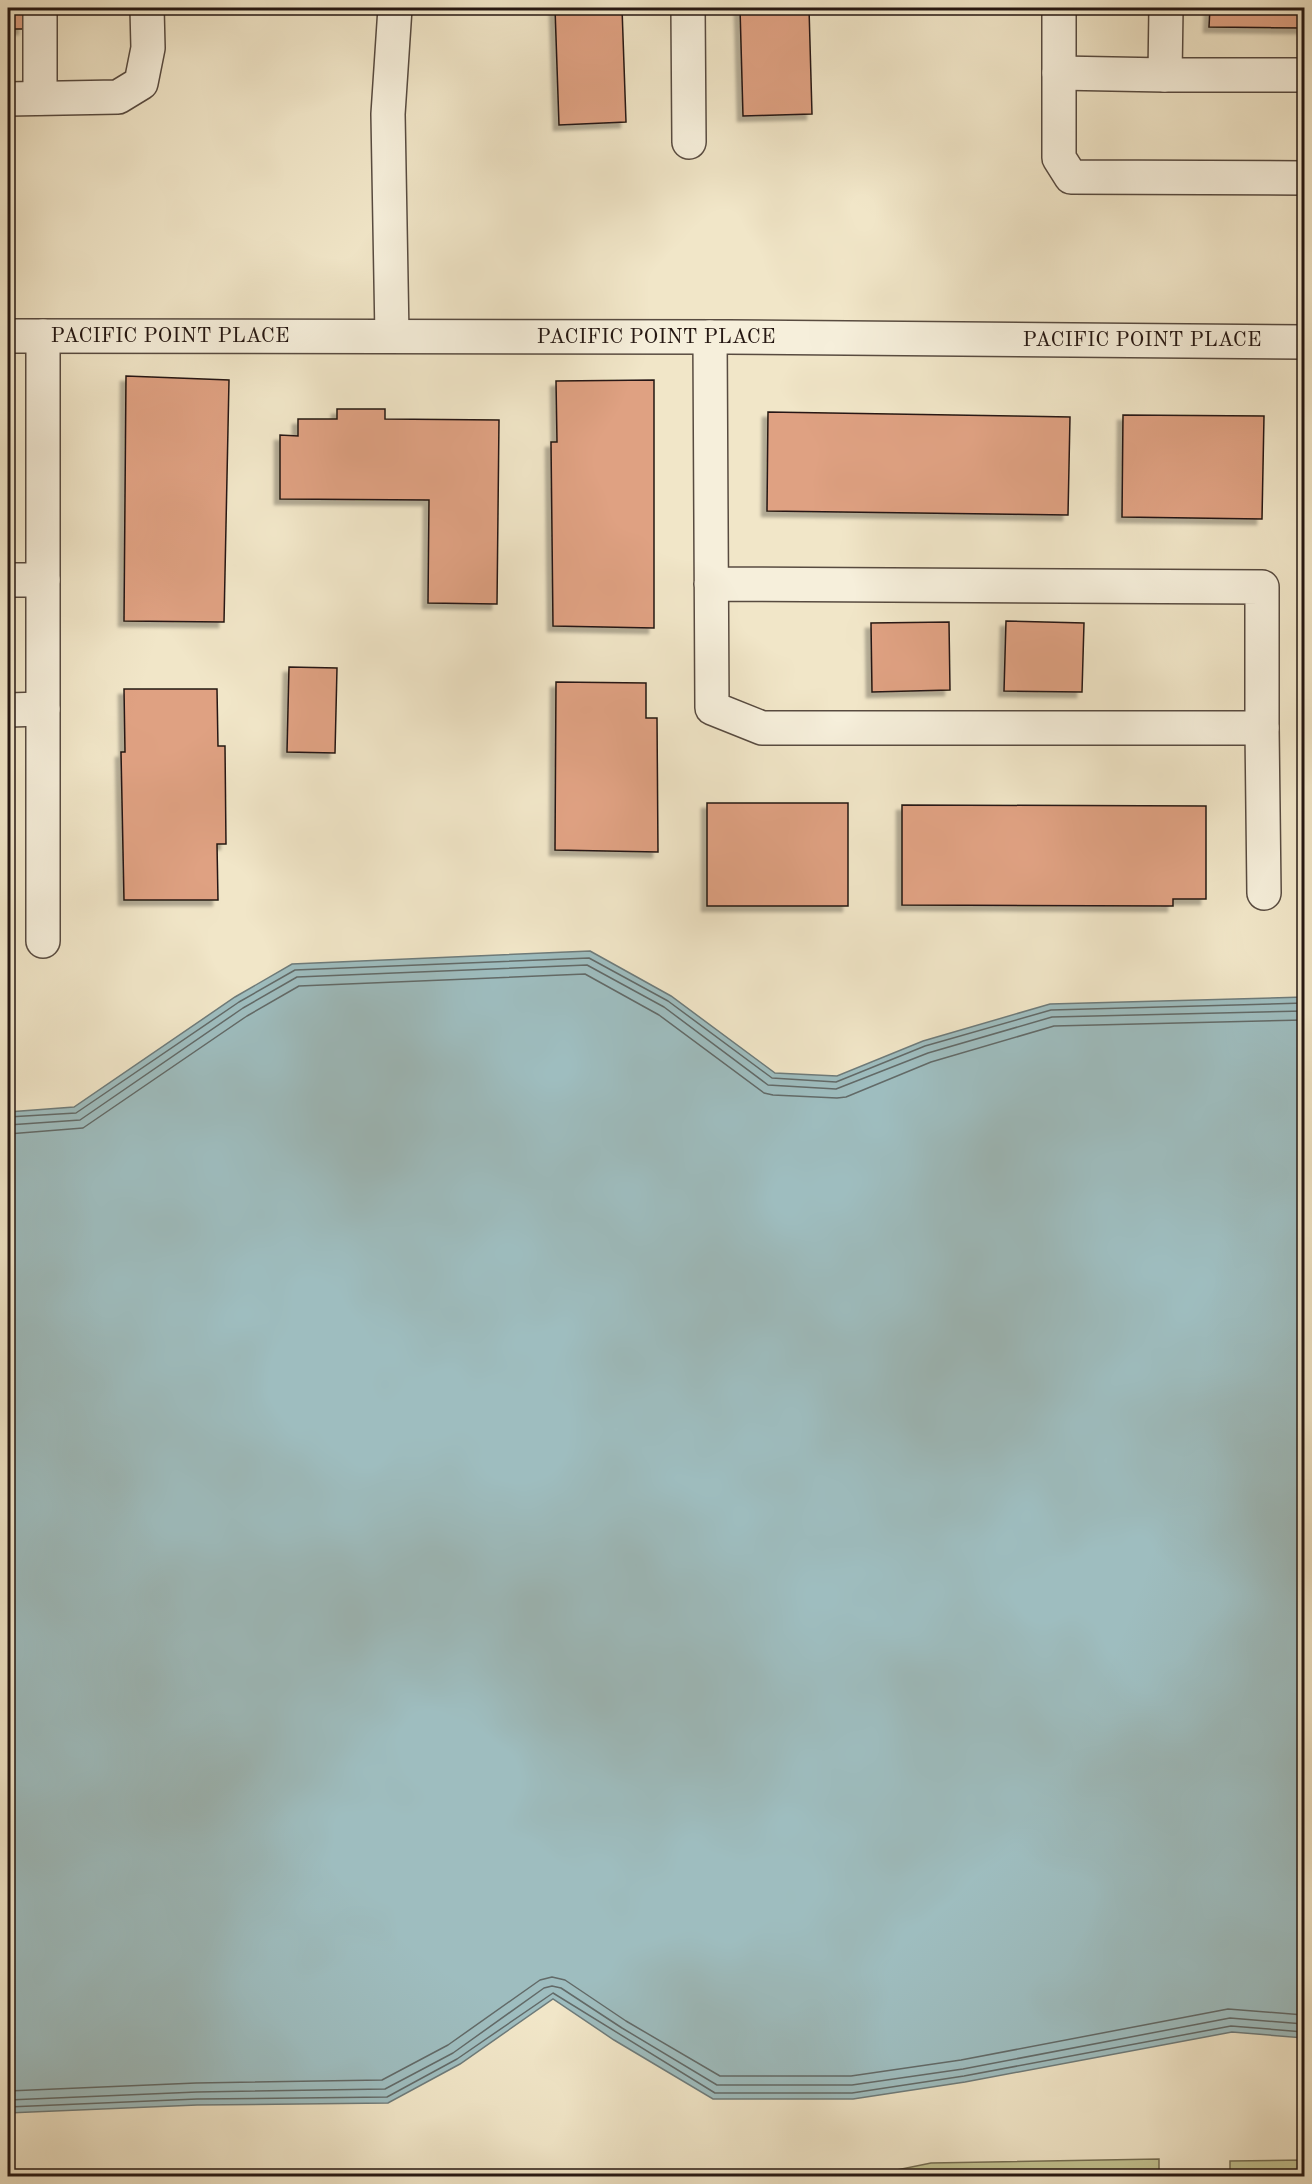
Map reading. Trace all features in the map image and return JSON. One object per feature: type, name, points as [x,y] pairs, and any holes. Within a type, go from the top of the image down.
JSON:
[{"type":"street","points":[[40,8],[40,98]]},
{"type":"street","points":[[8,99],[118,97],[141,83],[148,48],[147,8]]},
{"type":"street","points":[[392,336],[388,114],[394,8]]},
{"type":"street","points":[[688,8],[689,142]]},
{"type":"street","points":[[1059,8],[1059,158],[1071,177],[1305,178]]},
{"type":"street","points":[[1165,75],[1166,8]]},
{"type":"street","points":[[1059,73],[1305,75]]},
{"type":"street","name":"PACIFIC POINT PLACE","points":[[8,336],[710,337],[1305,342]]},
{"type":"street","points":[[43,336],[43,941]]},
{"type":"street","points":[[710,337],[712,708],[762,729],[1262,728]]},
{"type":"street","points":[[8,580],[43,580]]},
{"type":"street","points":[[711,584],[1263,587],[1264,893]]},
{"type":"street","points":[[8,710],[43,710]]},
{"type":"green space","points":[[1159,2159],[1159,2176],[873,2176],[931,2163]]},
{"type":"green space","points":[[1304,2160],[1304,2176],[1230,2176],[1230,2161]]},
{"type":"water","points":[[590,951],[671,996],[775,1073],[837,1076],[923,1041],[1050,1004],[1304,997],[1304,2038],[1232,2032],[965,2082],[853,2099],[713,2099],[614,2040],[553,1999],[460,2064],[388,2103],[197,2105],[8,2113],[8,1112],[74,1107],[235,997],[292,964]]},
{"type":"building","points":[[8,8],[24,8],[24,29],[8,29]]},
{"type":"building","points":[[555,8],[622,8],[626,122],[559,125]]},
{"type":"building","points":[[740,8],[809,8],[812,114],[743,116]]},
{"type":"building","points":[[1210,8],[1304,8],[1304,28],[1209,27]]},
{"type":"building","points":[[126,376],[229,380],[224,622],[124,621]]},
{"type":"building","points":[[654,380],[654,628],[553,626],[551,442],[557,442],[556,381]]},
{"type":"building","points":[[337,409],[385,409],[385,419],[499,420],[497,604],[428,603],[429,500],[280,499],[280,435],[298,436],[298,419],[337,419]]},
{"type":"building","points":[[768,412],[1070,417],[1068,515],[767,511]]},
{"type":"building","points":[[1123,415],[1264,416],[1262,519],[1122,517]]},
{"type":"building","points":[[1006,621],[1084,623],[1082,692],[1004,691]]},
{"type":"building","points":[[949,622],[950,690],[872,692],[871,623]]},
{"type":"building","points":[[289,667],[337,668],[335,753],[287,752]]},
{"type":"building","points":[[556,682],[646,683],[646,718],[657,718],[658,852],[555,850]]},
{"type":"building","points":[[124,689],[217,689],[218,746],[225,746],[226,844],[217,844],[218,900],[124,900],[121,752],[125,752]]},
{"type":"building","points":[[707,803],[848,803],[848,906],[707,906]]},
{"type":"building","points":[[902,805],[1206,806],[1206,899],[1173,899],[1173,906],[902,905]]}]
